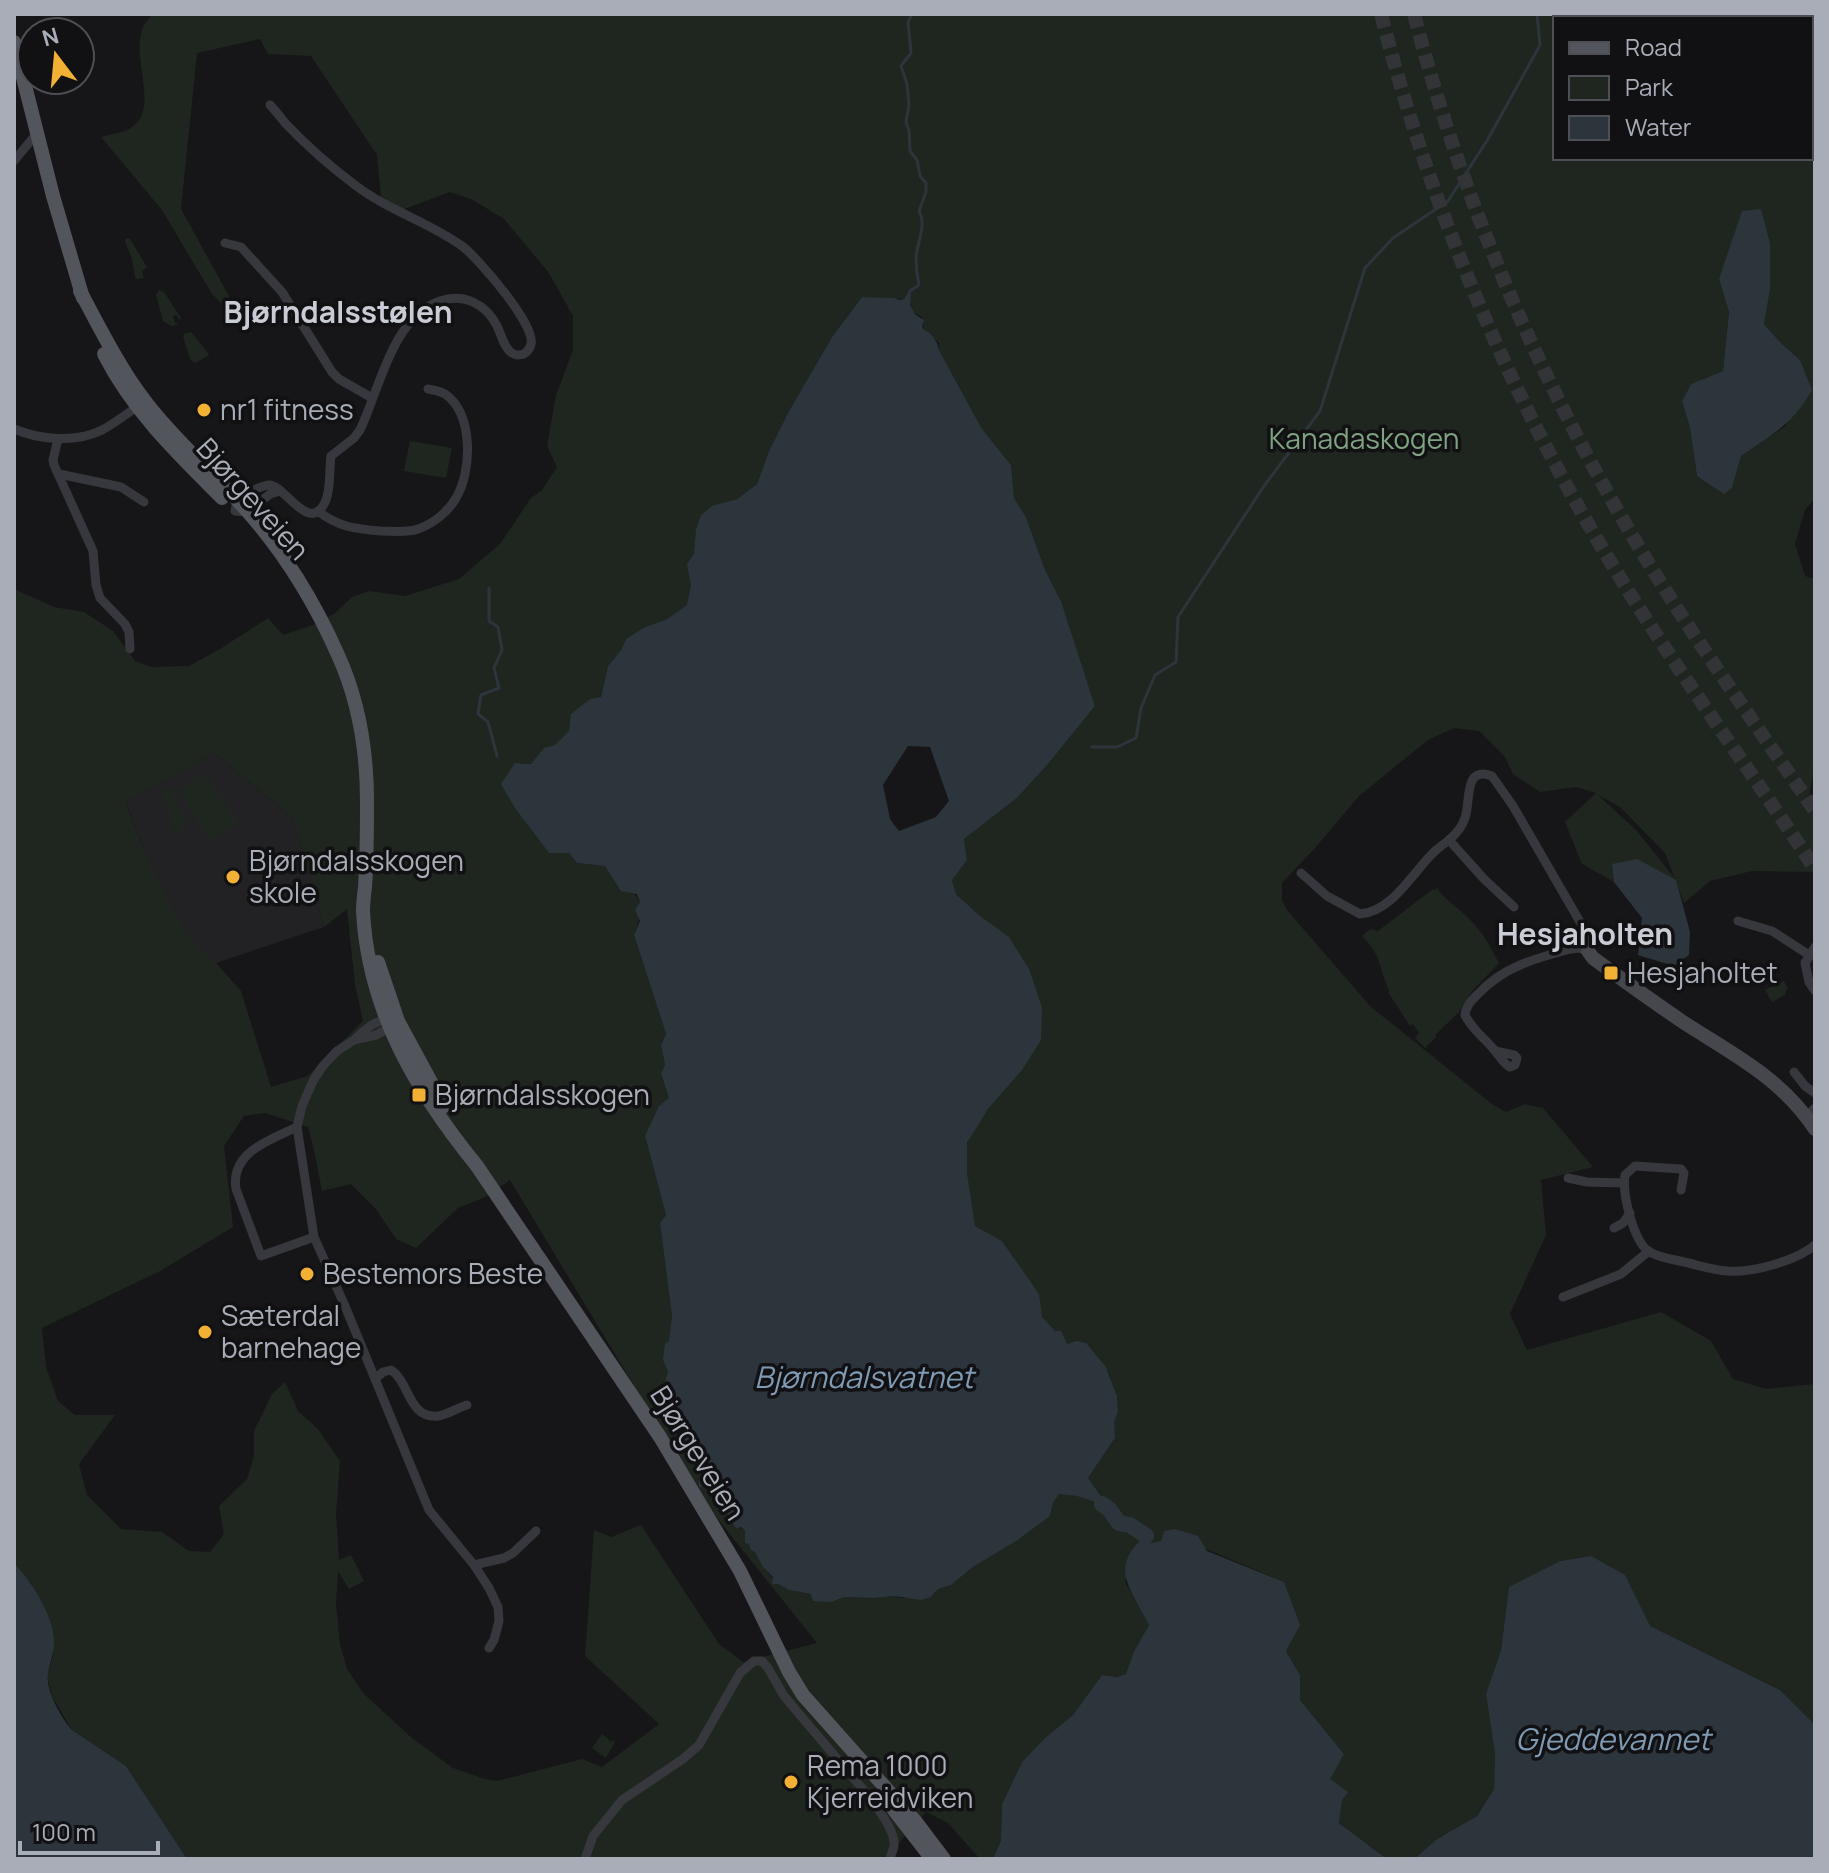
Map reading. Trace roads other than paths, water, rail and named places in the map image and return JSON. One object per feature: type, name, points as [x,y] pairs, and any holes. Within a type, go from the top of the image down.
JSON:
[{"type":"main road","name":"Bjørgeveien","points":[[14,42],[64,238],[99,345],[119,381],[141,404],[181,457],[240,508],[319,616],[351,689],[365,748],[367,801],[363,913],[378,998],[477,1166],[660,1437],[740,1571],[803,1695],[936,1858]]},
{"type":"main road","points":[[1586,930],[1588,951],[1593,958],[1765,1074],[1812,1118]]},
{"type":"street","points":[[240,508],[249,493],[269,485],[300,509],[311,512],[322,508],[327,498],[331,456],[360,430],[385,366],[407,327],[439,301],[461,299],[482,307],[490,314],[513,353],[524,354],[531,345],[530,330],[514,304],[466,249],[376,200],[355,185],[326,162],[270,105]]},
{"type":"street","points":[[14,161],[38,136]]},
{"type":"street","points":[[225,243],[241,247],[282,292],[332,372],[372,398]]},
{"type":"street","points":[[318,511],[340,525],[387,531],[419,529],[445,513],[462,485],[468,456],[467,436],[451,400],[444,393],[428,389]]},
{"type":"street","points":[[14,429],[38,437],[58,439],[95,433],[141,404]]},
{"type":"street","points":[[58,439],[53,460],[93,551],[100,598],[125,624],[130,649]]},
{"type":"street","points":[[59,474],[121,487],[144,502]]},
{"type":"street","points":[[240,508],[280,491]]},
{"type":"street","points":[[1301,873],[1327,896],[1360,914],[1377,909],[1400,890],[1433,852],[1458,832],[1466,816],[1471,782],[1480,774],[1487,774],[1492,776],[1513,806],[1586,930]]},
{"type":"street","points":[[1449,840],[1514,907]]},
{"type":"street","points":[[1738,921],[1763,926],[1812,951],[1805,963],[1809,982],[1815,991]]},
{"type":"street","points":[[1495,1051],[1466,1020],[1468,1004],[1486,985],[1513,967],[1571,949],[1588,951]]},
{"type":"street","points":[[391,1023],[372,1024],[337,1051],[322,1067],[308,1093],[297,1127],[314,1237],[429,1510],[474,1565],[498,1607],[499,1621],[489,1648]]},
{"type":"street","points":[[1794,1072],[1815,1093]]},
{"type":"street","points":[[297,1127],[251,1151],[237,1166],[234,1177],[261,1256],[314,1237]]},
{"type":"street","points":[[1681,1190],[1683,1171],[1659,1166],[1635,1166],[1627,1171],[1624,1183],[1639,1240],[1656,1255],[1719,1270],[1747,1271],[1797,1257],[1815,1245]]},
{"type":"street","points":[[1568,1178],[1624,1183]]},
{"type":"street","points":[[1614,1228],[1623,1223],[1630,1213]]},
{"type":"street","points":[[1563,1297],[1621,1274],[1649,1251]]},
{"type":"street","points":[[375,1379],[391,1370],[397,1374],[413,1405],[420,1413],[430,1416],[441,1416],[467,1405]]},
{"type":"street","points":[[474,1565],[504,1558],[536,1531]]},
{"type":"street","points":[[585,1859],[593,1836],[622,1800],[699,1745],[740,1673],[754,1661],[762,1661],[784,1696],[872,1801],[893,1837],[890,1859]]},
{"type":"water","points":[[1761,209],[1770,243],[1770,290],[1764,324],[1800,360],[1812,390],[1789,420],[1741,456],[1732,488],[1724,494],[1697,476],[1690,428],[1682,401],[1691,384],[1723,371],[1729,312],[1719,279],[1742,211]]},
{"type":"water","name":"Bjørndalsvatnet","points":[[911,292],[910,305],[916,315],[924,320],[924,330],[936,341],[982,429],[1011,465],[1014,498],[1026,517],[1045,570],[1061,601],[1095,706],[1017,798],[964,839],[967,860],[952,880],[956,894],[1009,937],[1029,969],[1042,1008],[1041,1040],[1022,1070],[988,1109],[967,1143],[967,1173],[975,1226],[1002,1241],[1039,1294],[1042,1317],[1055,1331],[1061,1331],[1067,1344],[1077,1341],[1086,1343],[1106,1367],[1117,1396],[1118,1412],[1114,1422],[1115,1438],[1088,1478],[1104,1500],[1102,1504],[1059,1494],[1050,1516],[951,1585],[938,1589],[931,1597],[921,1600],[894,1596],[844,1597],[832,1602],[813,1601],[811,1594],[772,1584],[773,1577],[749,1544],[745,1543],[745,1531],[741,1527],[736,1528],[727,1513],[715,1506],[706,1487],[699,1487],[699,1481],[703,1478],[690,1460],[686,1441],[681,1437],[683,1430],[669,1401],[668,1383],[665,1381],[668,1371],[663,1360],[672,1316],[660,1223],[666,1215],[645,1136],[659,1106],[669,1098],[661,1074],[665,1065],[661,1045],[666,1034],[634,935],[640,921],[635,910],[640,902],[637,894],[621,891],[605,866],[577,863],[569,853],[549,853],[501,784],[515,763],[531,764],[544,748],[555,745],[569,731],[571,714],[590,699],[601,697],[608,666],[626,639],[643,628],[667,619],[687,605],[691,585],[687,564],[694,554],[701,515],[712,506],[737,499],[757,484],[789,411],[832,337],[862,297],[904,299]],"holes":[[[908,746],[930,747],[949,801],[936,817],[899,831],[890,819],[883,785]]]},
{"type":"water","points":[[1637,859],[1676,880],[1690,932],[1689,955],[1674,966],[1638,955],[1642,918],[1614,882],[1612,864]]},
{"type":"water","points":[[1175,1529],[1198,1536],[1207,1551],[1284,1582],[1300,1625],[1286,1651],[1300,1675],[1300,1700],[1344,1754],[1330,1779],[1348,1792],[1342,1800],[1339,1823],[1387,1859],[993,1859],[1001,1840],[1002,1804],[1022,1762],[1073,1715],[1102,1675],[1117,1677],[1126,1674],[1134,1651],[1149,1625],[1126,1579],[1125,1568],[1134,1547],[1146,1536],[1150,1543],[1161,1541],[1164,1531]]},
{"type":"water","name":"Gjeddevannet","points":[[1591,1556],[1625,1575],[1650,1626],[1780,1690],[1815,1725],[1815,1859],[1414,1859],[1437,1839],[1477,1816],[1494,1789],[1495,1754],[1486,1694],[1501,1650],[1509,1587],[1560,1561]]},
{"type":"water","points":[[14,1563],[34,1589],[50,1620],[54,1641],[48,1680],[59,1711],[72,1730],[126,1766],[187,1859],[14,1859]]},
{"type":"waterway","points":[[910,291],[919,285],[916,258],[922,222],[919,211],[926,192],[926,183],[910,151],[906,122],[909,105],[907,84],[901,66],[911,53],[908,22],[912,14]]},
{"type":"waterway","points":[[1092,747],[1117,747],[1136,738],[1141,708],[1155,675],[1176,662],[1178,617],[1264,486],[1320,411],[1365,268],[1393,238],[1448,201],[1488,139],[1540,45],[1537,14]]},
{"type":"waterway","points":[[489,588],[489,621],[498,627],[502,650],[494,668],[499,688],[481,695],[478,714],[488,722],[497,756]]},
{"type":"waterway","points":[[1102,1504],[1119,1523],[1130,1525],[1146,1536]]},
{"type":"tunnel","points":[[1381,14],[1424,160],[1450,231],[1478,302],[1542,439],[1640,609],[1815,869]]},
{"type":"tunnel","points":[[1414,14],[1456,155],[1481,224],[1539,359],[1572,425],[1663,587],[1815,811]]},
{"type":"place","name":"nr1 fitness","points":[[204,410]]},
{"type":"place","name":"Bjørndalsskogen skole","points":[[233,877]]},
{"type":"place","name":"Hesjaholtet","points":[[1611,973]]},
{"type":"place","name":"Bjørndalsskogen","points":[[419,1095]]},
{"type":"place","name":"Bestemors Beste","points":[[307,1274]]},
{"type":"place","name":"Sæterdal barnehage","points":[[205,1332]]},
{"type":"place","name":"Rema 1000 Kjerreidviken","points":[[791,1782]]},
{"type":"district","name":"Bjørndalsstølen","points":[[338,313]]},
{"type":"district","name":"Hesjaholten","points":[[1585,935]]},
{"type":"park label","name":"Kanadaskogen","points":[[1364,439]]}]
